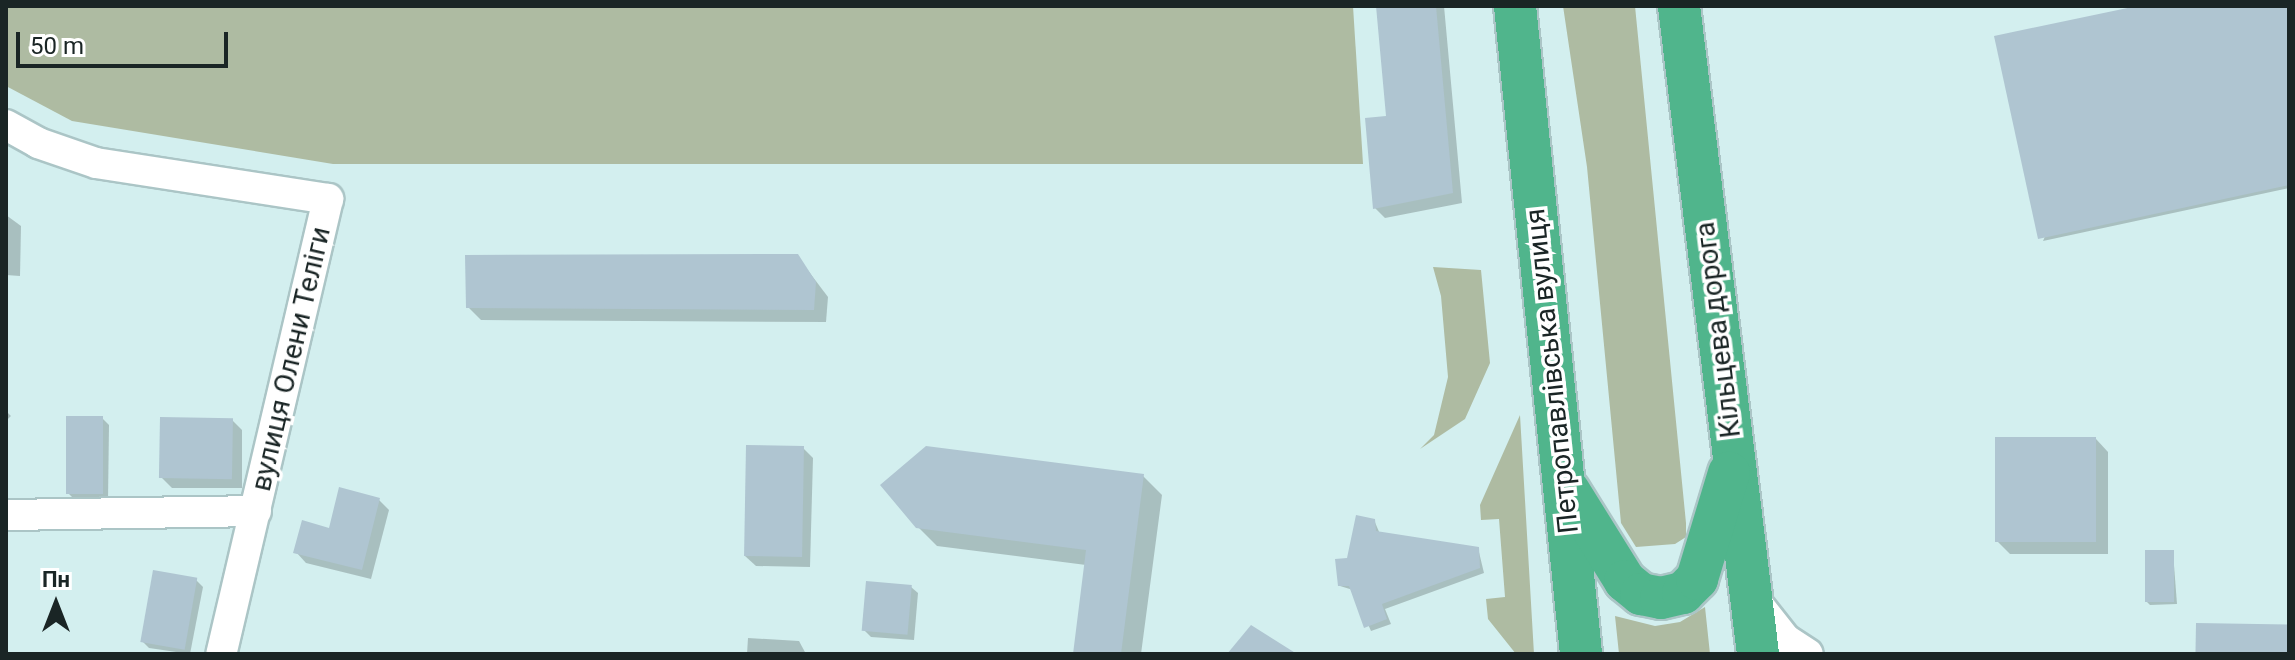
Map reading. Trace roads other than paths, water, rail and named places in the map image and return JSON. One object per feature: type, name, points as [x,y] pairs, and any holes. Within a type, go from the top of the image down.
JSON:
[{"type":"highway","name":"Петропавлівська вулиця","points":[[1515,6],[1581,654]]},
{"type":"highway","name":"Кільцева дорога","points":[[1679,6],[1758,654]]},
{"type":"highway","points":[[1564,483],[1625,581],[1641,594],[1661,598],[1683,593],[1697,579],[1734,459]]},
{"type":"street","name":"вулиця Олени Теліги","points":[[6,125],[38,143],[96,163],[328,199],[221,654]]},
{"type":"street","points":[[6,515],[256,511]]},
{"type":"street","points":[[1752,597],[1785,639],[1808,654]]}]
